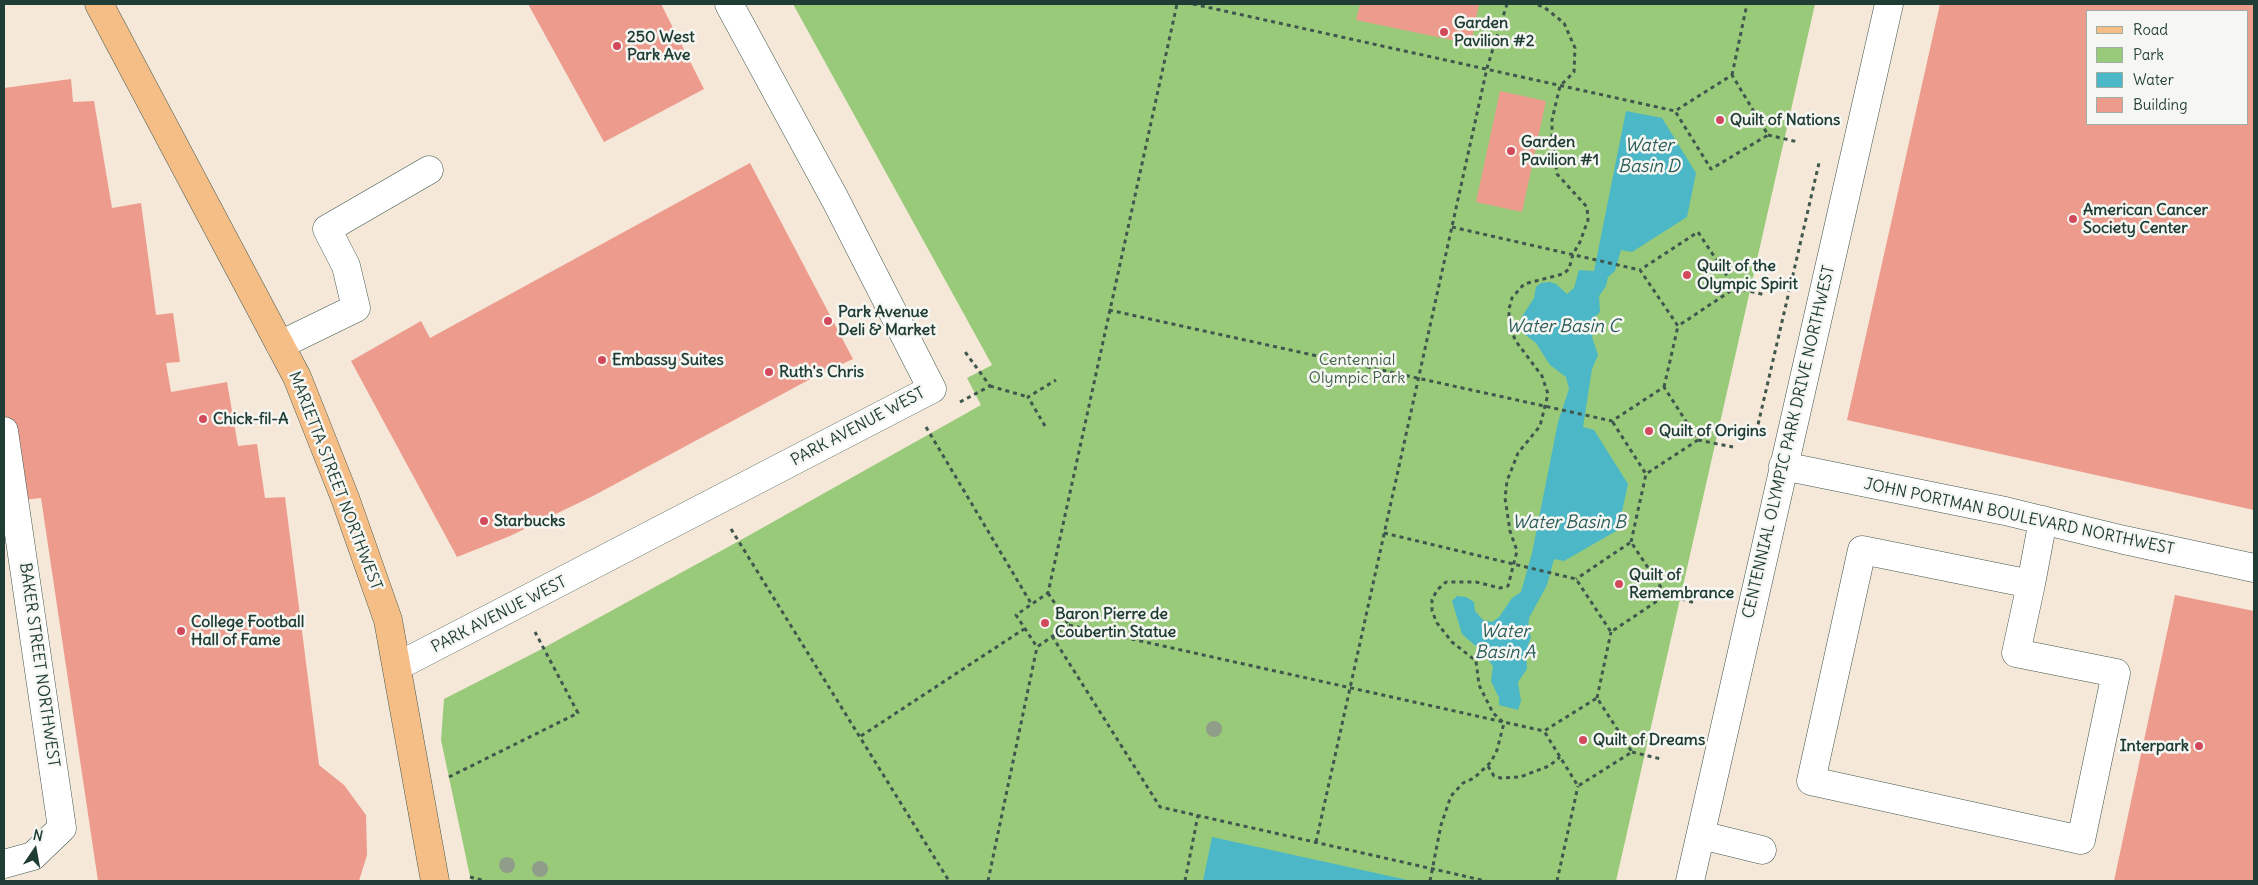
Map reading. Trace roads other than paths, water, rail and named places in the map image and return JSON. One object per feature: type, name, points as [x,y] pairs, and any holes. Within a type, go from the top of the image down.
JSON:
[{"type":"main road","name":"MARIETTA STREET NORTHWEST","points":[[99,4],[296,377],[345,498],[388,620],[398,666],[403,709],[435,881]]},
{"type":"street","name":"PARK AVENUE WEST","points":[[398,666],[932,389],[835,199],[729,4]]},
{"type":"street","name":"CENTENNIAL OLYMPIC PARK DRIVE NORTHWEST","points":[[1690,881],[1783,466],[1890,4]]},
{"type":"street","points":[[280,345],[356,308],[346,266],[327,229],[429,170]]},
{"type":"street","name":"BAKER STREET NORTHWEST","points":[[4,431],[62,828],[34,856],[4,864]]},
{"type":"street","name":"JOHN PORTMAN BOULEVARD NORTHWEST","points":[[1783,466],[2043,520],[2124,540],[2254,568]]},
{"type":"street","points":[[2031,584],[1862,550],[1810,781],[2081,840],[2116,673],[2016,653],[2031,584],[2043,520]]},
{"type":"street","points":[[1701,836],[1762,850]]},
{"type":"water","points":[[1626,111],[1662,118],[1696,173],[1687,217],[1632,252],[1621,250],[1615,271],[1608,277],[1606,286],[1599,296],[1600,312],[1595,317],[1592,337],[1598,355],[1592,369],[1583,427],[1594,430],[1628,484],[1618,530],[1564,561],[1554,559],[1547,585],[1529,618],[1528,628],[1531,637],[1526,652],[1527,669],[1518,682],[1521,701],[1518,710],[1499,705],[1499,698],[1491,681],[1493,666],[1479,649],[1462,634],[1452,601],[1457,596],[1466,597],[1474,602],[1475,611],[1483,620],[1492,622],[1499,617],[1512,598],[1521,592],[1532,553],[1558,422],[1569,389],[1566,377],[1550,365],[1536,343],[1523,333],[1521,318],[1534,298],[1536,287],[1541,283],[1550,282],[1556,284],[1567,294],[1574,288],[1579,270],[1594,271]]},
{"type":"water","points":[[1212,837],[1412,881],[1203,881]]},
{"type":"place","name":"Garden Pavilion #2","points":[[1444,32]]},
{"type":"place","name":"250 West Park Ave","points":[[617,46]]},
{"type":"place","name":"Quilt of Nations","points":[[1720,120]]},
{"type":"place","name":"Garden Pavilion #1","points":[[1511,151]]},
{"type":"place","name":"American Cancer Society Center","points":[[2073,219]]},
{"type":"place","name":"Quilt of the Olympic Spirit","points":[[1687,275]]},
{"type":"place","name":"Park Avenue Deli & Market","points":[[828,321]]},
{"type":"place","name":"Embassy Suites","points":[[602,360]]},
{"type":"place","name":"Ruth's Chris","points":[[769,372]]},
{"type":"place","name":"Chick-fil-A","points":[[203,419]]},
{"type":"place","name":"Quilt of Origins","points":[[1649,431]]},
{"type":"place","name":"Starbucks","points":[[484,521]]},
{"type":"place","name":"Quilt of Remembrance","points":[[1619,584]]},
{"type":"place","name":"Baron Pierre de Coubertin Statue","points":[[1045,623]]},
{"type":"place","name":"College Football Hall of Fame","points":[[181,631]]},
{"type":"place","name":"Quilt of Dreams","points":[[1583,740]]},
{"type":"place","name":"Interpark","points":[[2199,746]]},
{"type":"water label","name":"Water Basin D","points":[[1649,156]]},
{"type":"water label","name":"Water Basin C","points":[[1563,327]]},
{"type":"water label","name":"Water Basin B","points":[[1569,523]]},
{"type":"water label","name":"Water Basin A","points":[[1505,642]]},
{"type":"park label","name":"Centennial Olympic Park","points":[[1357,369]]}]
